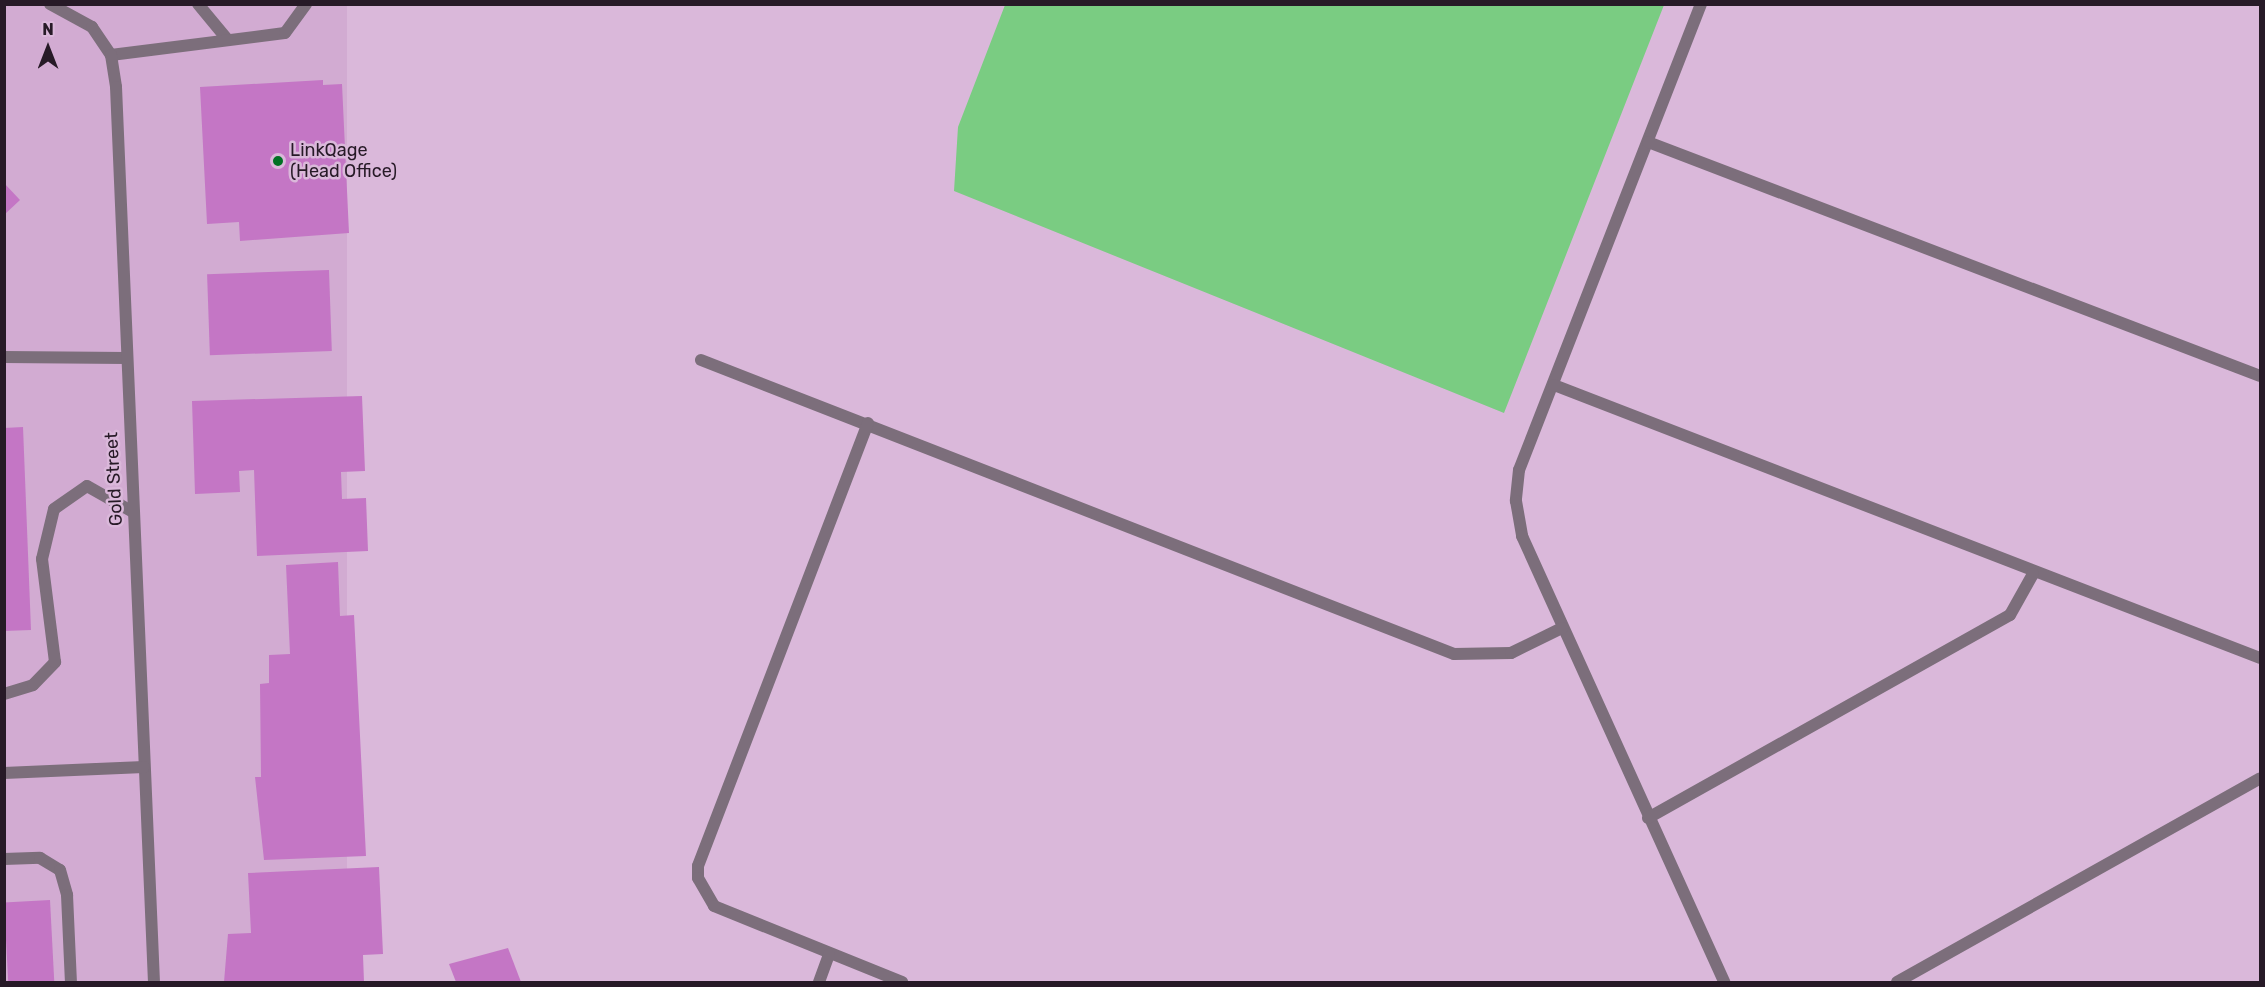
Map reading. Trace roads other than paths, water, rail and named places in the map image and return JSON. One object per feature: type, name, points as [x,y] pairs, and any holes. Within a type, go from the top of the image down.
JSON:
[{"type":"street","points":[[50,4],[92,27],[111,55],[285,33],[306,4]]},
{"type":"street","points":[[198,4],[226,39]]},
{"type":"street","points":[[1701,4],[1519,470],[1516,501],[1522,536],[1724,982]]},
{"type":"street","name":"Gold Street","points":[[111,55],[154,982]]},
{"type":"street","points":[[1648,142],[2260,376]]},
{"type":"street","points":[[4,357],[126,358]]},
{"type":"street","points":[[701,360],[868,423],[1454,654],[1511,652],[1562,628]]},
{"type":"street","points":[[1554,385],[2033,574],[2260,658]]},
{"type":"street","points":[[868,423],[698,866],[704,893],[714,906],[829,955],[902,982]]},
{"type":"street","points":[[4,694],[33,685],[56,662],[42,559],[54,509],[87,486],[133,512]]},
{"type":"street","points":[[1648,818],[2010,615],[2033,574]]},
{"type":"street","points":[[4,773],[144,767]]},
{"type":"street","points":[[1897,982],[2260,778]]},
{"type":"street","points":[[4,859],[40,858],[60,870],[67,895],[71,982]]},
{"type":"street","points":[[819,982],[829,955]]},
{"type":"place","name":"LinkQage (Head Office)","points":[[278,161]]}]
